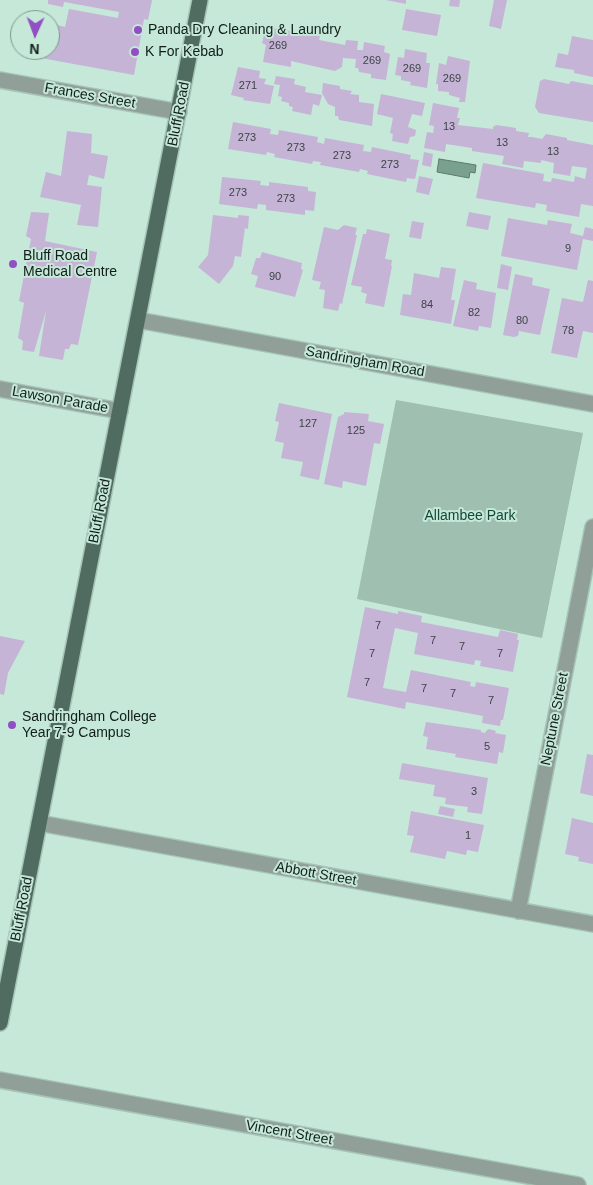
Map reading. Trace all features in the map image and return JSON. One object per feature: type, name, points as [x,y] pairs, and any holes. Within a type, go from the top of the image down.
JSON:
[{"type":"main road","name":"Bluff Road","points":[[0,1023],[200,0]]},
{"type":"street","name":"Frances Street","points":[[0,80],[179,112]]},
{"type":"street","name":"Sandringham Road","points":[[138,320],[593,404]]},
{"type":"street","name":"Lawson Parade","points":[[0,390],[120,411]]},
{"type":"street","name":"Neptune Street","points":[[518,911],[593,527]]},
{"type":"street","name":"Abbott Street","points":[[39,823],[593,924]]},
{"type":"street","name":"Vincent Street","points":[[0,1080],[578,1185]]},
{"type":"green space","name":"Allambee Park","points":[[396,400],[583,433],[542,638],[357,599]]},
{"type":"shaded area","points":[[439,159],[476,165],[475,173],[470,172],[469,178],[437,172]]},
{"type":"building","points":[[48,0],[152,0],[148,20],[144,19],[134,75],[52,60],[60,60],[60,26],[65,27],[69,9],[118,18],[119,12],[64,2],[63,7],[48,4]]},
{"type":"building","points":[[386,0],[406,0],[406,4]]},
{"type":"building","points":[[450,0],[460,0],[459,7],[449,6]]},
{"type":"building","points":[[494,0],[507,0],[501,29],[489,26]]},
{"type":"building","points":[[406,9],[441,15],[437,36],[402,30]]},
{"type":"building","points":[[266,27],[320,36],[319,40],[345,45],[346,40],[358,41],[357,50],[363,50],[364,42],[385,46],[384,52],[390,54],[386,80],[371,78],[371,74],[359,72],[358,68],[355,68],[356,59],[343,58],[342,67],[335,71],[291,61],[291,67],[263,62],[266,45],[262,43]]},
{"type":"building","points":[[572,36],[593,40],[593,77],[574,73],[574,70],[555,67],[558,53],[568,55]]},
{"type":"building","points":[[405,49],[427,53],[426,63],[430,63],[427,88],[410,85],[411,82],[401,80],[401,76],[395,75],[398,57],[404,58]]},
{"type":"building","points":[[448,56],[470,61],[465,102],[459,102],[460,98],[449,95],[449,92],[438,91],[438,84],[436,84],[439,63],[446,65]]},
{"type":"building","points":[[238,67],[260,71],[259,78],[266,79],[264,84],[274,86],[270,104],[243,100],[244,98],[231,95]]},
{"type":"building","points":[[276,76],[295,79],[294,84],[306,87],[305,92],[322,95],[319,106],[313,104],[311,115],[292,111],[293,107],[289,106],[289,103],[281,101],[282,97],[278,96],[280,85],[274,84]]},
{"type":"building","points":[[544,79],[569,84],[571,81],[593,85],[593,122],[539,113],[535,107],[540,81]]},
{"type":"building","points":[[323,83],[340,86],[340,89],[352,91],[350,94],[359,95],[359,102],[374,104],[372,126],[339,120],[338,116],[335,116],[335,107],[328,104],[322,93]]},
{"type":"building","points":[[381,94],[425,103],[422,116],[412,114],[408,127],[416,130],[415,136],[410,137],[408,144],[392,141],[393,134],[390,133],[393,118],[377,114]]},
{"type":"building","points":[[433,103],[459,108],[457,118],[460,118],[458,125],[493,129],[496,125],[516,128],[516,131],[529,133],[528,137],[542,139],[546,134],[593,145],[593,206],[581,204],[579,217],[546,211],[547,205],[536,203],[535,208],[476,198],[483,163],[544,174],[543,181],[551,182],[552,178],[574,182],[575,176],[585,179],[587,168],[572,166],[570,176],[553,173],[554,163],[541,160],[541,163],[524,161],[523,168],[502,164],[504,156],[472,151],[472,148],[446,144],[445,152],[424,148],[427,132],[433,133],[434,126],[429,125]]},
{"type":"building","points":[[233,122],[271,129],[270,134],[278,135],[279,130],[318,137],[317,142],[324,144],[325,138],[364,145],[363,151],[371,152],[372,147],[411,155],[410,159],[419,160],[415,179],[407,178],[406,182],[367,174],[368,171],[360,169],[359,172],[320,165],[321,162],[313,161],[312,164],[274,157],[275,154],[267,152],[266,155],[228,149]]},
{"type":"building","points":[[67,131],[92,134],[91,153],[108,156],[104,179],[89,175],[87,185],[102,187],[98,227],[77,225],[81,205],[40,197],[46,172],[61,176]]},
{"type":"building","points":[[424,152],[433,154],[431,167],[422,165]]},
{"type":"building","points":[[419,176],[433,179],[429,195],[416,192]]},
{"type":"building","points":[[222,177],[261,181],[260,185],[269,186],[269,182],[308,187],[308,191],[316,192],[314,211],[305,210],[305,215],[266,210],[266,205],[258,204],[257,209],[219,204]]},
{"type":"building","points":[[31,212],[49,213],[45,241],[97,252],[78,345],[71,344],[69,349],[65,349],[63,360],[39,356],[46,311],[34,352],[22,350],[23,341],[18,338],[24,303],[19,301],[31,239],[26,236]]},
{"type":"building","points":[[469,212],[491,216],[488,230],[466,226]]},
{"type":"building","points":[[213,215],[238,218],[238,215],[249,216],[248,229],[245,228],[241,257],[235,256],[233,266],[219,284],[198,267],[208,255]]},
{"type":"building","points":[[508,218],[547,225],[548,220],[572,224],[570,233],[583,236],[585,227],[593,229],[593,241],[583,239],[577,270],[501,256]]},
{"type":"building","points":[[412,221],[424,223],[421,239],[409,237]]},
{"type":"building","points":[[344,225],[357,228],[355,235],[357,235],[342,304],[340,303],[338,311],[323,308],[325,290],[319,289],[321,282],[312,280],[324,227],[338,230]]},
{"type":"building","points":[[367,229],[390,234],[385,259],[392,260],[392,266],[384,307],[365,303],[367,294],[361,292],[362,287],[351,285],[363,234],[366,234]]},
{"type":"building","points":[[262,252],[302,263],[301,269],[303,270],[295,297],[255,287],[258,276],[251,274],[256,258],[260,258]]},
{"type":"building","points":[[501,264],[512,267],[508,290],[497,288]]},
{"type":"building","points":[[441,267],[456,269],[451,300],[455,300],[451,324],[400,315],[403,294],[411,295],[414,273],[439,278]]},
{"type":"building","points":[[515,274],[533,278],[532,285],[550,289],[540,335],[519,331],[518,336],[514,337],[503,335]]},
{"type":"building","points":[[464,280],[477,283],[476,289],[496,293],[491,328],[479,326],[478,331],[453,326]]},
{"type":"building","points":[[588,280],[593,281],[593,333],[583,331],[577,358],[551,353],[562,298],[583,302]]},
{"type":"building","points":[[279,403],[332,414],[319,480],[300,476],[303,462],[281,458],[284,443],[275,441],[279,422],[275,421]]},
{"type":"building","points":[[344,412],[369,414],[368,421],[384,424],[380,444],[374,443],[366,486],[343,481],[342,488],[324,484],[338,417],[344,414]]},
{"type":"building","points":[[365,607],[398,614],[398,611],[422,616],[421,622],[498,637],[500,630],[518,634],[517,640],[519,640],[513,672],[480,666],[481,661],[475,660],[474,665],[414,654],[418,633],[395,628],[386,672],[383,688],[406,692],[411,670],[471,682],[470,686],[475,687],[476,682],[509,688],[503,720],[501,720],[500,726],[482,723],[483,716],[406,702],[405,709],[347,697]]},
{"type":"building","points":[[0,636],[25,641],[8,673],[4,695],[0,694]]},
{"type":"building","points":[[426,722],[481,730],[481,732],[485,733],[489,729],[496,731],[495,733],[506,735],[503,753],[499,752],[497,764],[455,757],[456,754],[426,749],[428,737],[423,736]]},
{"type":"building","points":[[587,754],[593,755],[593,796],[580,793]]},
{"type":"building","points":[[402,763],[488,778],[482,814],[467,812],[468,807],[445,804],[446,798],[433,796],[435,785],[399,779]]},
{"type":"building","points":[[440,806],[455,809],[453,817],[438,814]]},
{"type":"building","points":[[411,811],[484,825],[478,852],[467,850],[466,855],[447,851],[445,859],[410,852],[414,836],[407,835]]},
{"type":"building","points":[[572,818],[593,823],[593,864],[578,861],[579,857],[565,854]]},
{"type":"place","name":"Panda Dry Cleaning & Laundry","points":[[138,30]]},
{"type":"place","name":"K For Kebab","points":[[135,52]]},
{"type":"place","name":"Bluff Road Medical Centre","points":[[13,264]]},
{"type":"place","name":"Sandringham College Year 7-9 Campus","points":[[12,725]]}]
